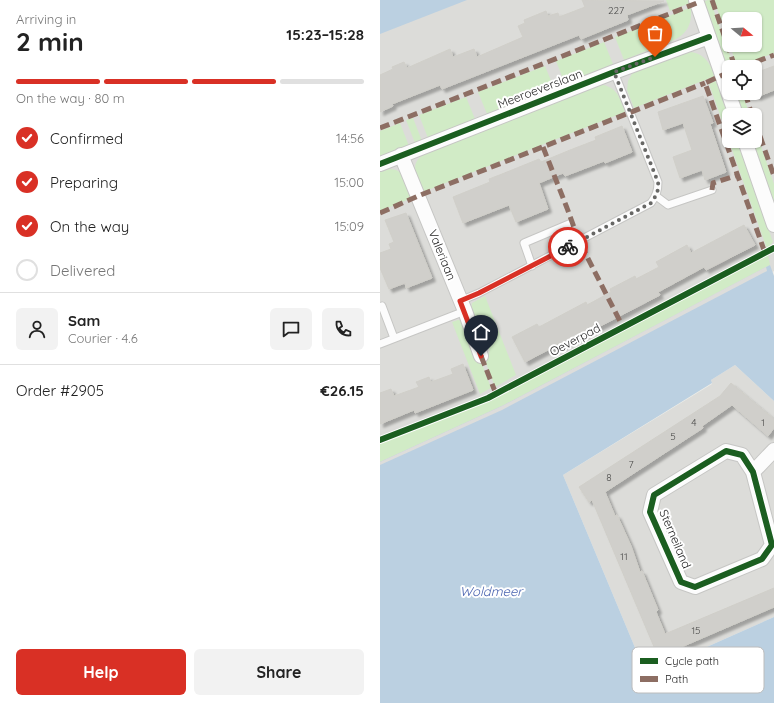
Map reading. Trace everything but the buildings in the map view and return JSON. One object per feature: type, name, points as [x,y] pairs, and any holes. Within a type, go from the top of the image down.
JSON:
[{"type":"street","points":[[696,0],[734,108]]},
{"type":"street","name":"Meeroeverslaan","points":[[380,164],[614,72],[709,37]]},
{"type":"street","points":[[747,148],[774,225]]},
{"type":"street","name":"Valeriaan","points":[[401,155],[463,306],[481,356]]},
{"type":"street","points":[[753,472],[774,450]]},
{"type":"street","name":"Sterneiland","points":[[726,451],[742,455],[753,472],[772,545],[762,559],[694,587],[681,582],[650,512],[654,495],[726,451]]},
{"type":"lane","points":[[380,344],[463,306],[479,293],[651,203],[656,196],[658,182],[614,72]]},
{"type":"lane","points":[[656,196],[668,204],[712,190]]},
{"type":"lane","points":[[532,266],[524,243],[568,224]]},
{"type":"lane","points":[[380,307],[382,306],[394,338]]},
{"type":"shaded area","points":[[380,0],[774,0],[774,271],[500,415],[380,470]]},
{"type":"shaded area","points":[[735,365],[774,401],[774,617],[707,647],[635,647],[563,475],[712,384],[711,380]]},
{"type":"green space","points":[[666,0],[689,0],[690,3],[670,11]]},
{"type":"green space","points":[[710,0],[722,34],[722,52],[729,52],[731,60],[722,60],[702,2]]},
{"type":"green space","points":[[714,0],[774,0],[774,53],[756,60],[735,60],[732,52],[762,52],[762,12],[722,12],[722,23]]},
{"type":"green space","points":[[691,7],[690,23],[683,34],[678,38],[658,47],[649,24]]},
{"type":"green space","points":[[642,27],[651,49],[624,60],[615,37]]},
{"type":"green space","points":[[604,42],[613,64],[565,84],[556,61]]},
{"type":"green space","points":[[682,51],[695,53],[707,60],[715,76],[634,108],[627,90],[628,81],[633,72]]},
{"type":"green space","points":[[545,66],[554,88],[487,114],[478,92]]},
{"type":"green space","points":[[716,81],[725,108],[722,108],[722,120],[709,84]]},
{"type":"green space","points":[[600,84],[614,90],[619,97],[625,112],[423,192],[415,168],[418,159],[423,155]]},
{"type":"green space","points":[[466,97],[475,119],[428,138],[419,115]]},
{"type":"green space","points":[[737,100],[745,100],[747,108],[739,108]]},
{"type":"green space","points":[[413,118],[422,141],[415,143],[406,120]]},
{"type":"green space","points":[[400,123],[409,146],[380,157],[380,131]]},
{"type":"green space","points":[[731,148],[739,148],[773,242],[767,249]]},
{"type":"green space","points":[[753,148],[762,148],[774,184],[774,208]]},
{"type":"green space","points":[[390,169],[399,172],[402,175],[407,183],[412,198],[380,211],[380,172]]},
{"type":"green space","points":[[768,255],[770,265],[504,405],[380,462],[380,443],[493,399]]},
{"type":"green space","points":[[485,296],[516,375],[495,387],[483,355],[490,352],[471,310],[472,303]]},
{"type":"green space","points":[[458,320],[463,321],[479,356],[491,388],[480,394],[452,322]]},
{"type":"water","points":[[380,0],[467,0],[380,34]]},
{"type":"water","name":"Woldmeer","points":[[770,265],[774,276],[774,401],[735,365],[711,380],[712,383],[563,475],[635,647],[632,647],[632,693],[764,693],[764,647],[707,647],[774,617],[774,703],[380,703],[380,462],[504,405]]},
{"type":"pier","points":[[766,267],[767,271],[502,410],[380,465],[380,462],[504,405]]},
{"type":"marked path","points":[[712,0],[733,60]]},
{"type":"marked path","points":[[380,128],[697,3]]},
{"type":"marked path","points":[[761,60],[774,55]]},
{"type":"marked path","points":[[722,75],[705,83],[765,253]]},
{"type":"marked path","points":[[380,213],[418,196],[705,83]]},
{"type":"marked path","points":[[747,100],[750,108]]},
{"type":"marked path","points":[[762,142],[774,176]]},
{"type":"marked path","points":[[543,147],[579,241],[623,327]]},
{"type":"marked path","points":[[712,190],[713,183],[738,175]]},
{"type":"marked path","points":[[481,356],[496,394]]},
{"type":"cycle path","points":[[380,164],[614,72],[709,37]]},
{"type":"cycle path","name":"Oeverpad","points":[[380,440],[488,398],[774,248]]},
{"type":"cycle path","points":[[726,451],[742,455],[753,472],[772,545],[762,559],[695,587],[681,582],[650,512],[654,495],[726,451]]},
{"type":"way so far","points":[[568,247],[651,203],[656,196],[658,182],[614,72],[655,57]]},
{"type":"route","points":[[481,356],[460,301],[479,293],[568,247]]}]
